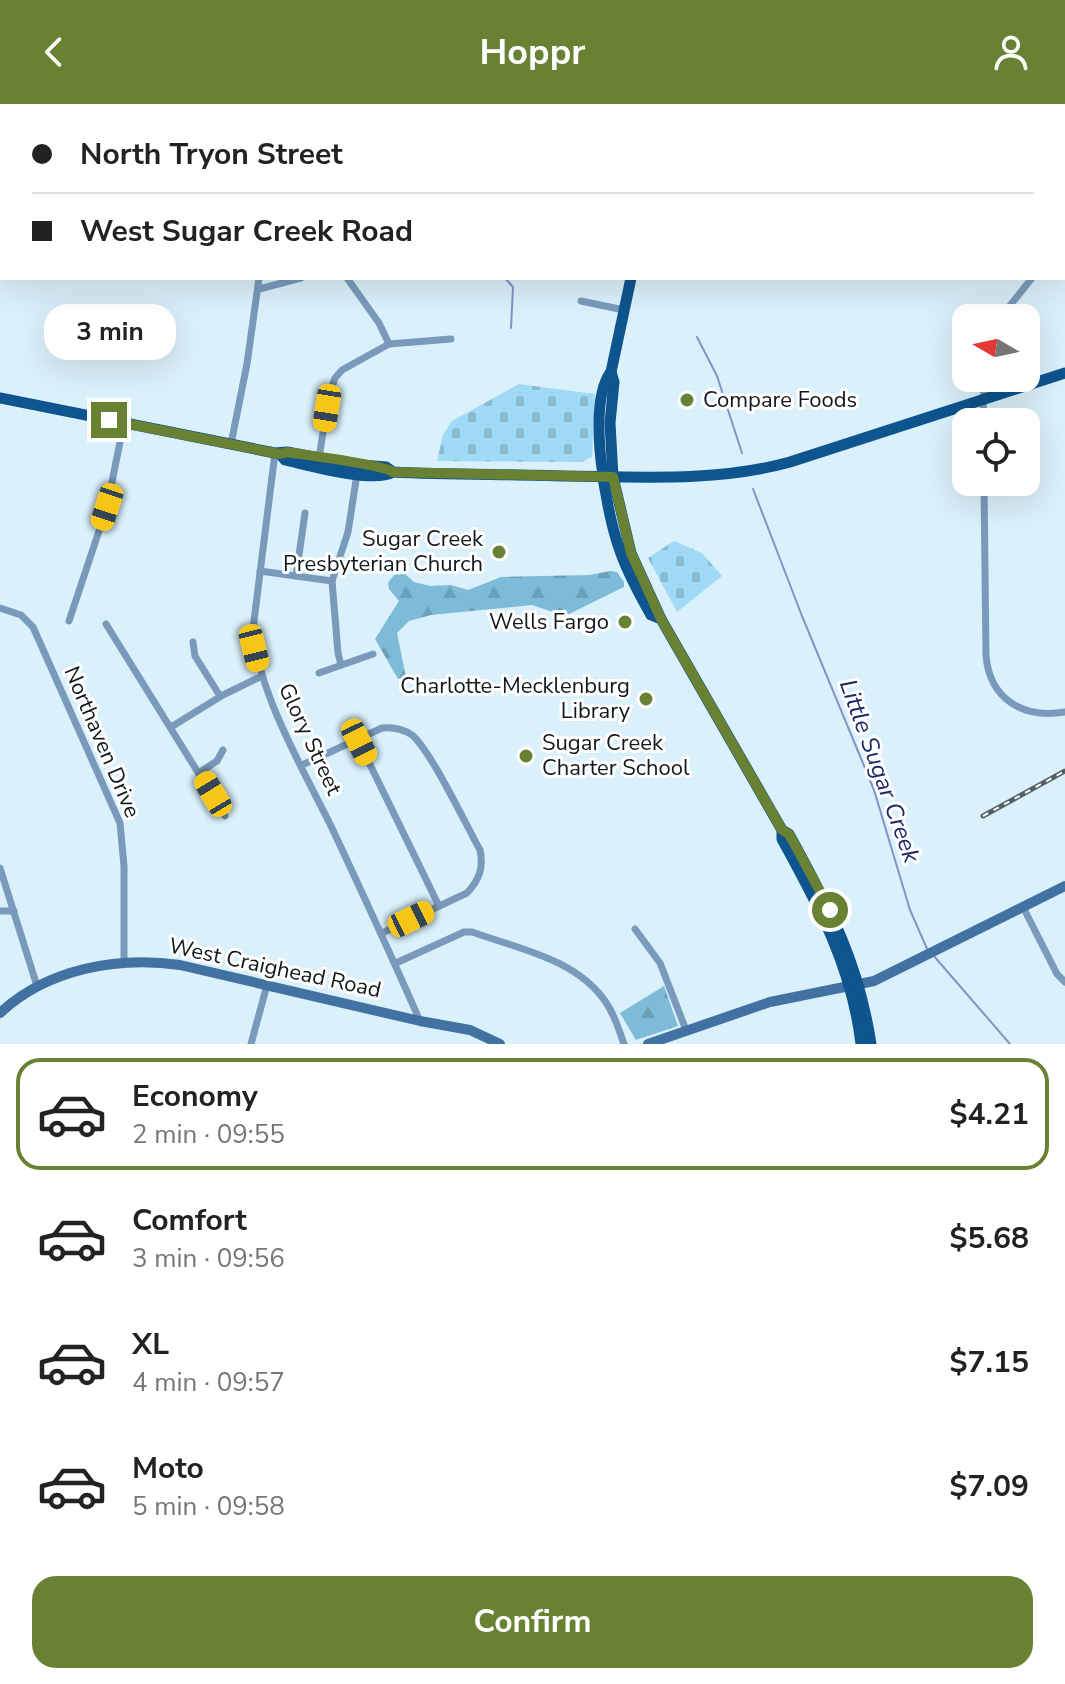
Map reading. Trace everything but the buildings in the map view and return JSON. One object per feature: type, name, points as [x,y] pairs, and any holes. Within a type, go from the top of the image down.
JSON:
[{"type":"main road","points":[[631,280],[611,372],[614,382],[608,477],[609,512],[624,561],[651,615],[661,619],[782,830],[782,839],[828,923],[855,984],[871,1044]]},
{"type":"main road","points":[[0,398],[278,454],[287,452],[386,467],[393,472],[608,477],[718,475],[768,468],[1065,373]]},
{"type":"main road","points":[[278,454],[285,460],[357,474],[386,477],[393,472]]},
{"type":"main road","points":[[855,984],[861,1044]]},
{"type":"street","points":[[231,444],[259,280]]},
{"type":"street","points":[[259,289],[293,280]]},
{"type":"street","points":[[348,280],[379,323],[389,344]]},
{"type":"street","points":[[1011,304],[1030,280]]},
{"type":"street","points":[[581,301],[624,310]]},
{"type":"street","points":[[319,458],[329,395],[335,378],[355,361],[389,344],[451,339]]},
{"type":"street","points":[[983,392],[983,408]]},
{"type":"street","points":[[69,621],[107,507],[124,422]]},
{"type":"street","name":"Glory Street","points":[[278,454],[253,637],[262,676],[420,1021]]},
{"type":"street","points":[[341,665],[332,581],[347,538],[357,474]]},
{"type":"street","points":[[984,496],[986,656],[990,675],[1001,696],[1017,708],[1046,715],[1065,713]]},
{"type":"street","points":[[296,576],[305,513]]},
{"type":"street","points":[[260,571],[332,581]]},
{"type":"street","name":"Northaven Drive","points":[[0,608],[21,615],[33,627],[117,812],[123,846],[124,962]]},
{"type":"street","points":[[106,624],[225,816]]},
{"type":"street","points":[[193,642],[195,656],[220,696]]},
{"type":"street","points":[[319,673],[373,654]]},
{"type":"street","points":[[171,727],[220,696],[262,676]]},
{"type":"street","points":[[302,765],[382,728],[393,727],[411,735],[421,744],[480,850],[483,861],[476,884],[467,893],[382,933]]},
{"type":"street","points":[[357,738],[439,906]]},
{"type":"street","points":[[200,772],[217,761],[223,750]]},
{"type":"street","points":[[0,868],[37,986]]},
{"type":"street","points":[[648,1044],[770,1002],[874,981],[1065,886]]},
{"type":"street","points":[[1023,907],[1057,974],[1065,982]]},
{"type":"street","points":[[0,911],[14,911]]},
{"type":"street","points":[[635,929],[660,963],[686,1030]]},
{"type":"street","points":[[396,963],[464,932],[472,932],[564,965],[584,977],[606,1001],[624,1044]]},
{"type":"street","name":"West Craighead Road","points":[[0,1013],[37,986],[79,971],[142,960],[180,965],[470,1030],[500,1044]]},
{"type":"street","points":[[251,1044],[267,985]]},
{"type":"green space","points":[[519,384],[595,394],[592,457],[581,462],[437,461],[443,435],[452,421]]},
{"type":"green space","points":[[674,541],[702,553],[722,576],[677,612],[648,558]]},
{"type":"green space","points":[[617,572],[624,587],[569,614],[532,605],[431,615],[409,621],[397,633],[406,677],[398,679],[375,639],[399,601],[389,589],[388,583],[394,575],[405,574],[414,582],[430,586],[451,585],[468,590],[501,577],[590,575]]},
{"type":"green space","points":[[664,986],[678,1026],[636,1040],[620,1013]]},
{"type":"waterway","points":[[507,280],[513,287],[511,328]]},
{"type":"waterway","name":"Little Sugar Creek","points":[[697,337],[717,376],[742,453]]},
{"type":"waterway","name":"Little Sugar Creek","points":[[753,489],[874,790],[910,910],[928,951]]},
{"type":"waterway","name":"Little Sugar Creek","points":[[933,955],[1010,1044]]},
{"type":"railway","points":[[983,816],[1065,771]]},
{"type":"place","name":"Compare Foods","points":[[687,400]]},
{"type":"place","name":"Sugar Creek Presbyterian Church","points":[[499,552]]},
{"type":"place","name":"Wells Fargo","points":[[625,622]]},
{"type":"place","name":"Charlotte-Mecklenburg Library","points":[[646,699]]},
{"type":"place","name":"Sugar Creek Charter School","points":[[526,756]]},
{"type":"route","points":[[109,420],[280,454],[287,452],[350,464],[386,467],[393,472],[613,477],[631,553],[661,619],[782,830],[789,834],[830,910]]}]
